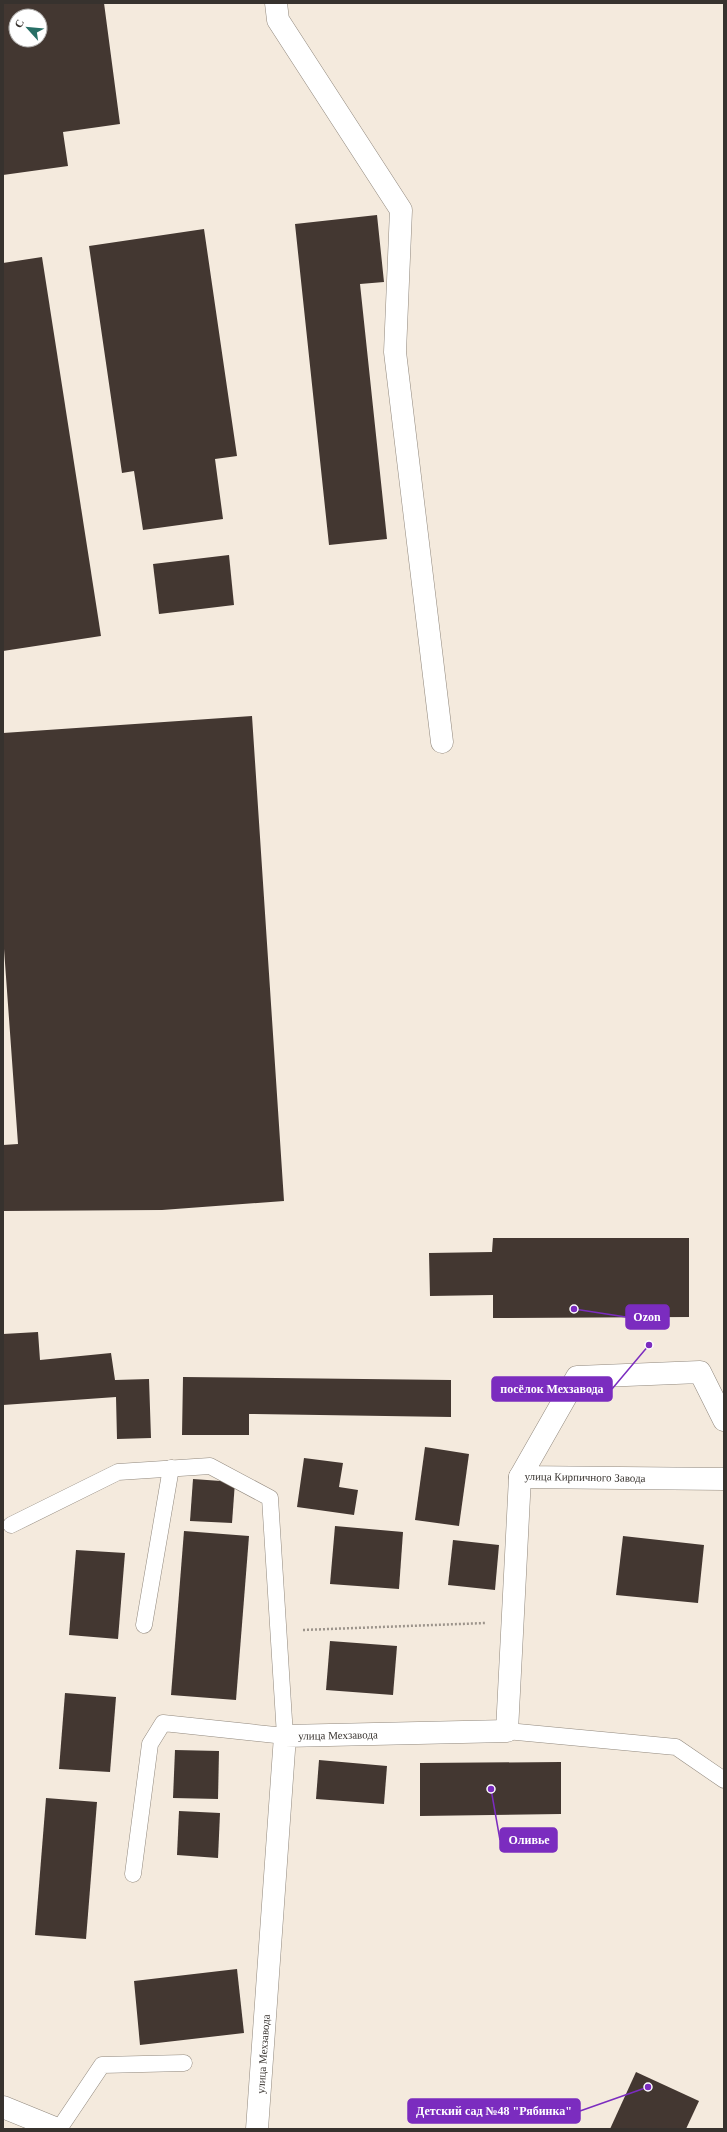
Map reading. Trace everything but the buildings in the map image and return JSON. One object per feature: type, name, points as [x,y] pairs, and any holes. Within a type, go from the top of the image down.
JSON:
[{"type":"street","points":[[276,3],[278,20],[401,210],[395,352],[442,742]]},
{"type":"street","name":"улица Кирпичного Завода","points":[[724,1420],[700,1372],[577,1376],[520,1477],[724,1479]]},
{"type":"street","points":[[507,1731],[520,1477]]},
{"type":"street","name":"улица Мехзавода","points":[[257,2129],[285,1736],[507,1731]]},
{"type":"street","points":[[3,2107],[58,2129]]},
{"type":"lane","points":[[11,1524],[118,1472],[210,1466],[270,1498],[285,1736],[163,1723],[150,1744],[133,1874]]},
{"type":"lane","points":[[144,1625],[171,1468]]},
{"type":"lane","points":[[507,1731],[676,1747],[724,1780]]},
{"type":"lane","points":[[58,2129],[102,2065],[184,2063]]},
{"type":"path","points":[[278,1631],[513,1622]]},
{"type":"place","name":"Ozon","points":[[574,1309]]},
{"type":"place","name":"посёлок Мехзавода","points":[[649,1345]]},
{"type":"place","name":"Оливье","points":[[491,1789]]},
{"type":"place","name":"Детский сад №48 \"Рябинка\"","points":[[648,2087]]}]
